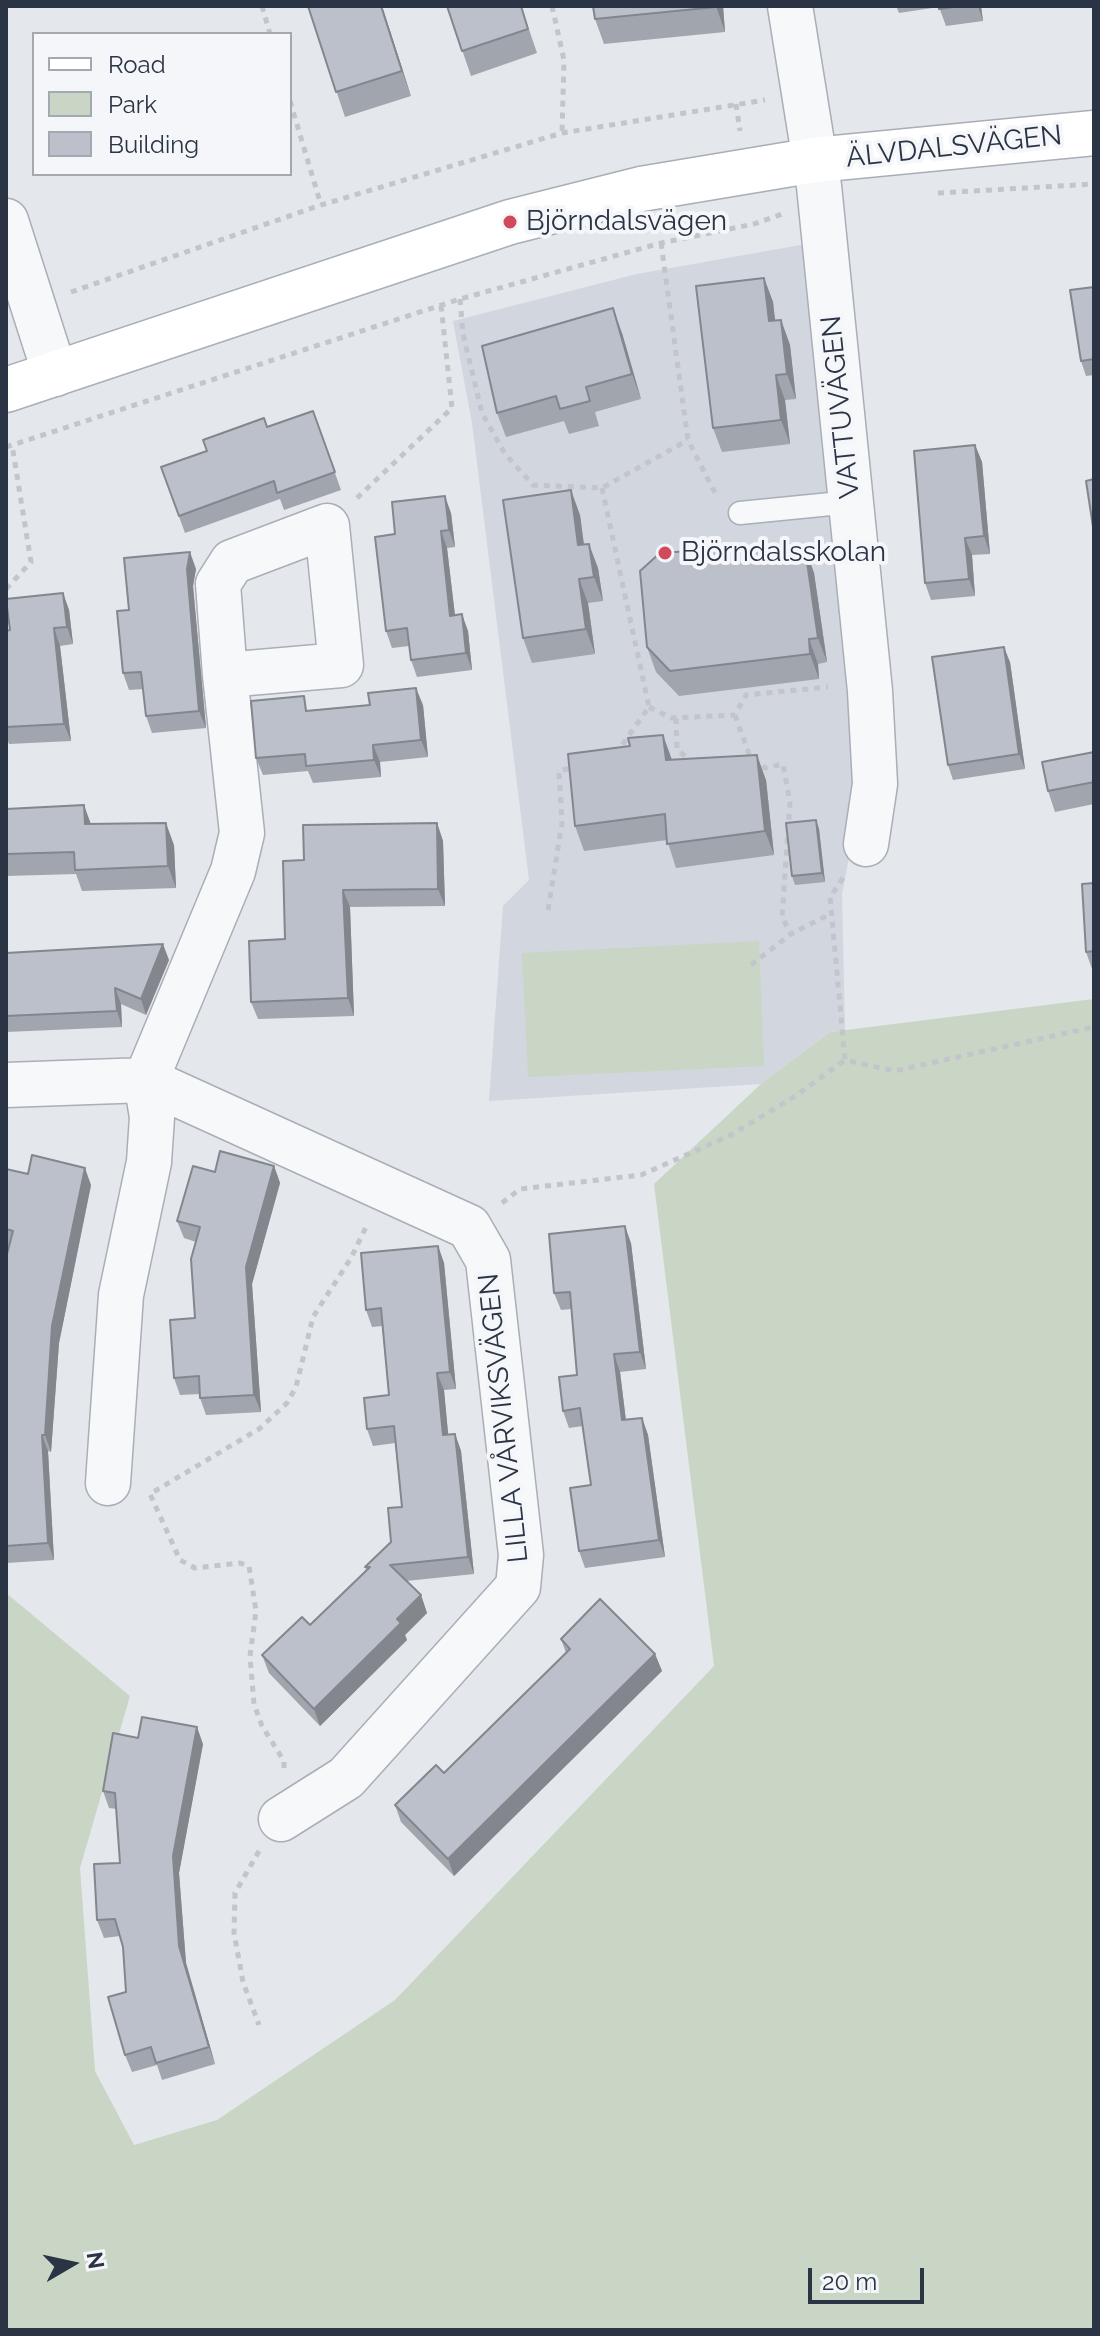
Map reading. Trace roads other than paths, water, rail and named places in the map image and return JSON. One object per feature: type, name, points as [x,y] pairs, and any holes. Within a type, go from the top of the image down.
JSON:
[{"type":"street","points":[[6,390],[510,222],[641,189],[818,180],[790,6]]},
{"type":"street","name":"ÄLVDALSVÄGEN","points":[[818,180],[1094,133]]},
{"type":"street","name":"VATTUVÄGEN","points":[[818,180],[869,683],[875,784],[866,844]]},
{"type":"street","points":[[6,221],[55,374]]},
{"type":"street","points":[[108,1483],[121,1295],[149,1162],[152,1117],[146,1080],[233,871],[242,833],[225,675],[218,584],[232,562],[327,526],[341,665],[225,675]]},
{"type":"street","points":[[6,1085],[146,1080]]},
{"type":"street","name":"LILLA VÅRVIKSVÄGEN","points":[[146,1080],[469,1227],[488,1260],[521,1555],[518,1587],[346,1778],[281,1819]]},
{"type":"lane","points":[[740,513],[851,502]]},
{"type":"place","name":"Björndalsvägen","points":[[510,222]]},
{"type":"place","name":"Björndalsskolan","points":[[665,553]]}]
